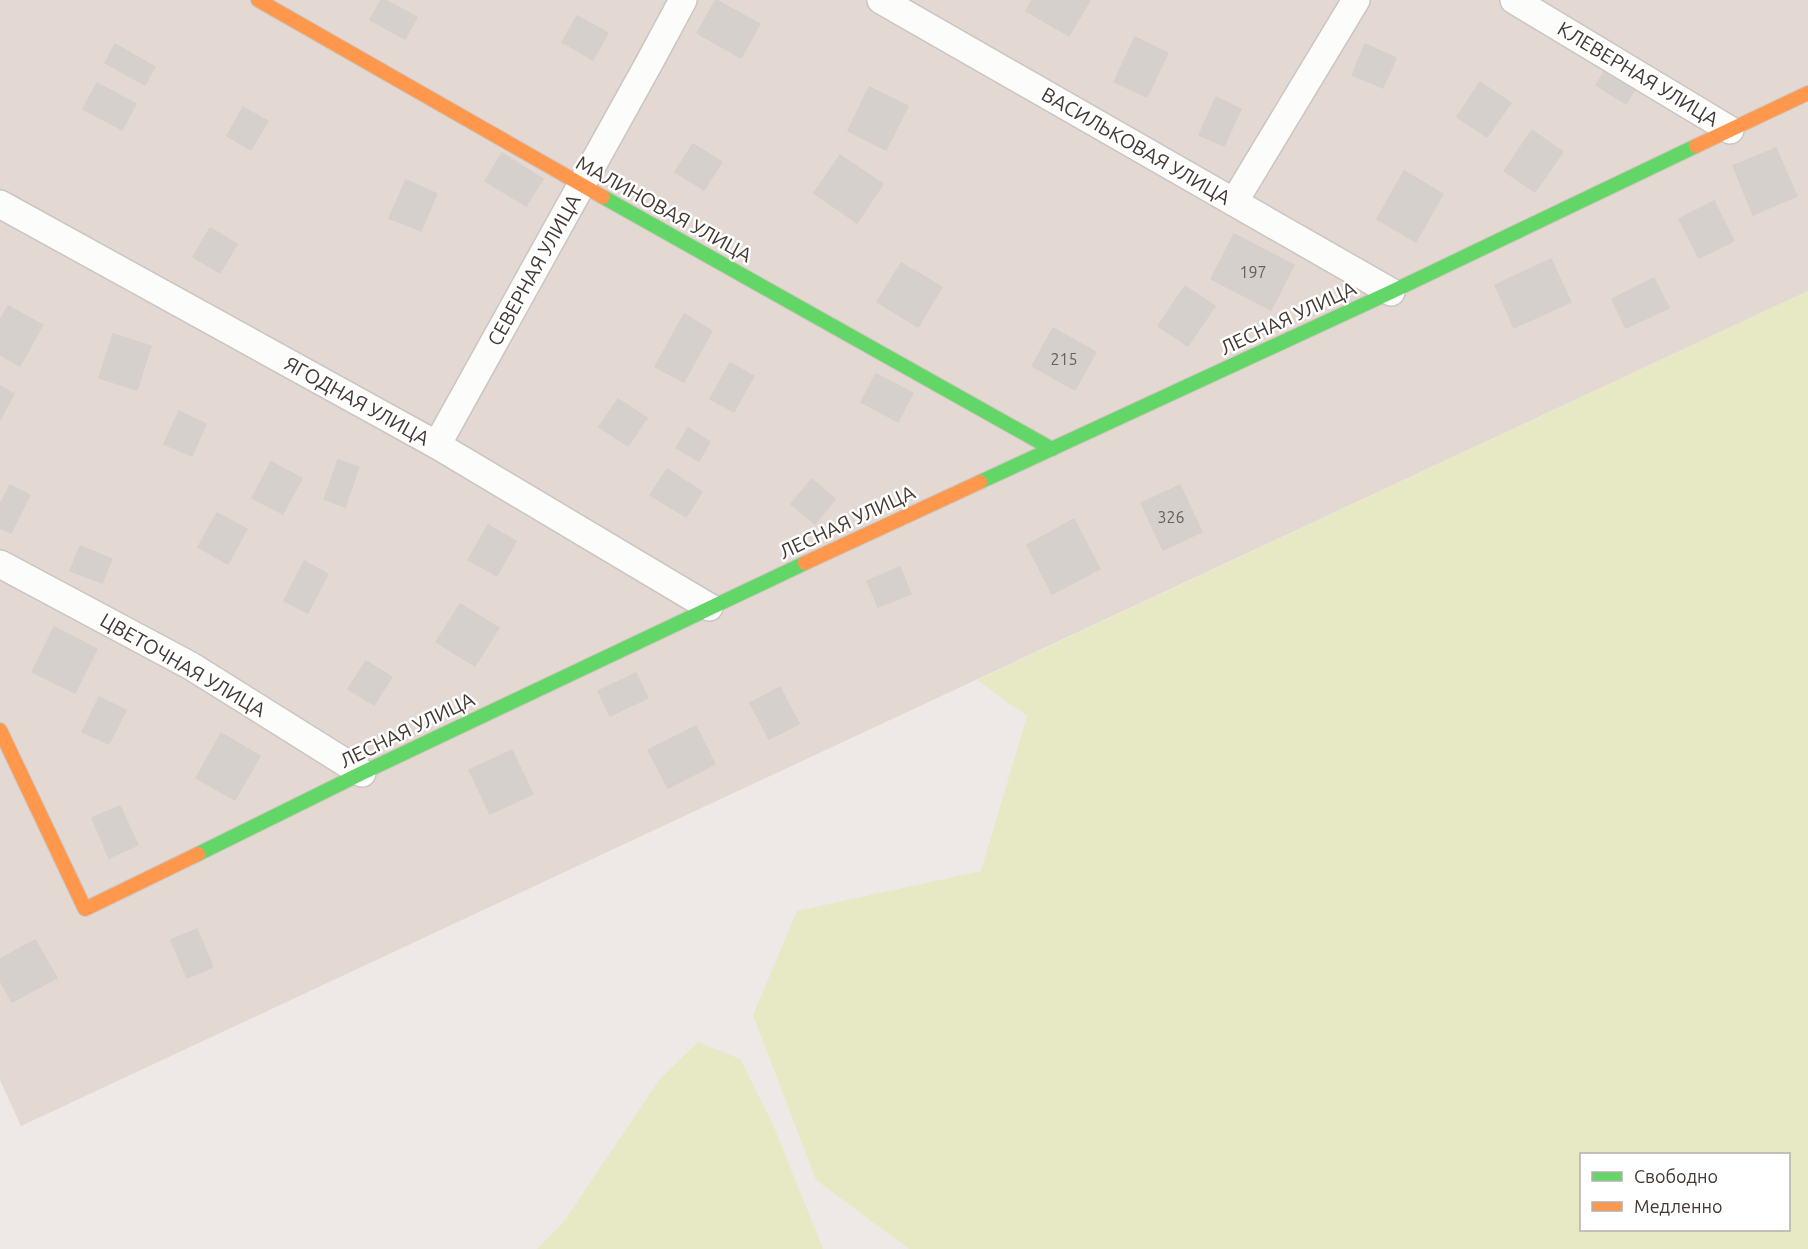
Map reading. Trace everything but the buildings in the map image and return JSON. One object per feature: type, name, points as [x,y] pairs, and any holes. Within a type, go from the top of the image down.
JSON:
[{"type":"street","name":"МАЛИНОВАЯ УЛИЦА","points":[[258,0],[581,185],[1052,449]]},
{"type":"street","name":"СЕВЕРНАЯ УЛИЦА","points":[[437,445],[683,0]]},
{"type":"street","name":"ВАСИЛЬКОВАЯ УЛИЦА","points":[[881,0],[1391,292]]},
{"type":"street","points":[[1234,202],[1356,0]]},
{"type":"street","name":"КЛЕВЕРНАЯ УЛИЦА","points":[[1514,0],[1730,130]]},
{"type":"street","name":"ЛЕСНАЯ УЛИЦА","points":[[0,730],[85,909],[709,607],[1391,292],[1808,93]]},
{"type":"street","name":"ЯГОДНАЯ УЛИЦА","points":[[0,204],[437,445],[709,607]]},
{"type":"street","name":"ЦВЕТОЧНАЯ УЛИЦА","points":[[0,564],[191,666],[362,773]]},
{"type":"shaded area","points":[[0,0],[1808,0],[1808,291],[21,1126],[0,1080]]},
{"type":"green space","points":[[1808,291],[1808,1249],[909,1249],[816,1180],[753,1015],[797,911],[981,871],[1027,716],[977,680]]},
{"type":"green space","points":[[698,1042],[740,1059],[774,1127],[823,1249],[537,1249],[562,1224],[660,1079]]},
{"type":"traffic: fast","points":[[980,482],[1391,292],[1696,146]]},
{"type":"traffic: fast","points":[[603,197],[1052,449]]},
{"type":"traffic: fast","points":[[198,854],[362,773],[805,563]]},
{"type":"traffic: slow","points":[[258,0],[603,197]]},
{"type":"traffic: slow","points":[[1696,146],[1808,93]]},
{"type":"traffic: slow","points":[[805,563],[980,482]]},
{"type":"traffic: slow","points":[[0,730],[85,909],[198,854]]}]
